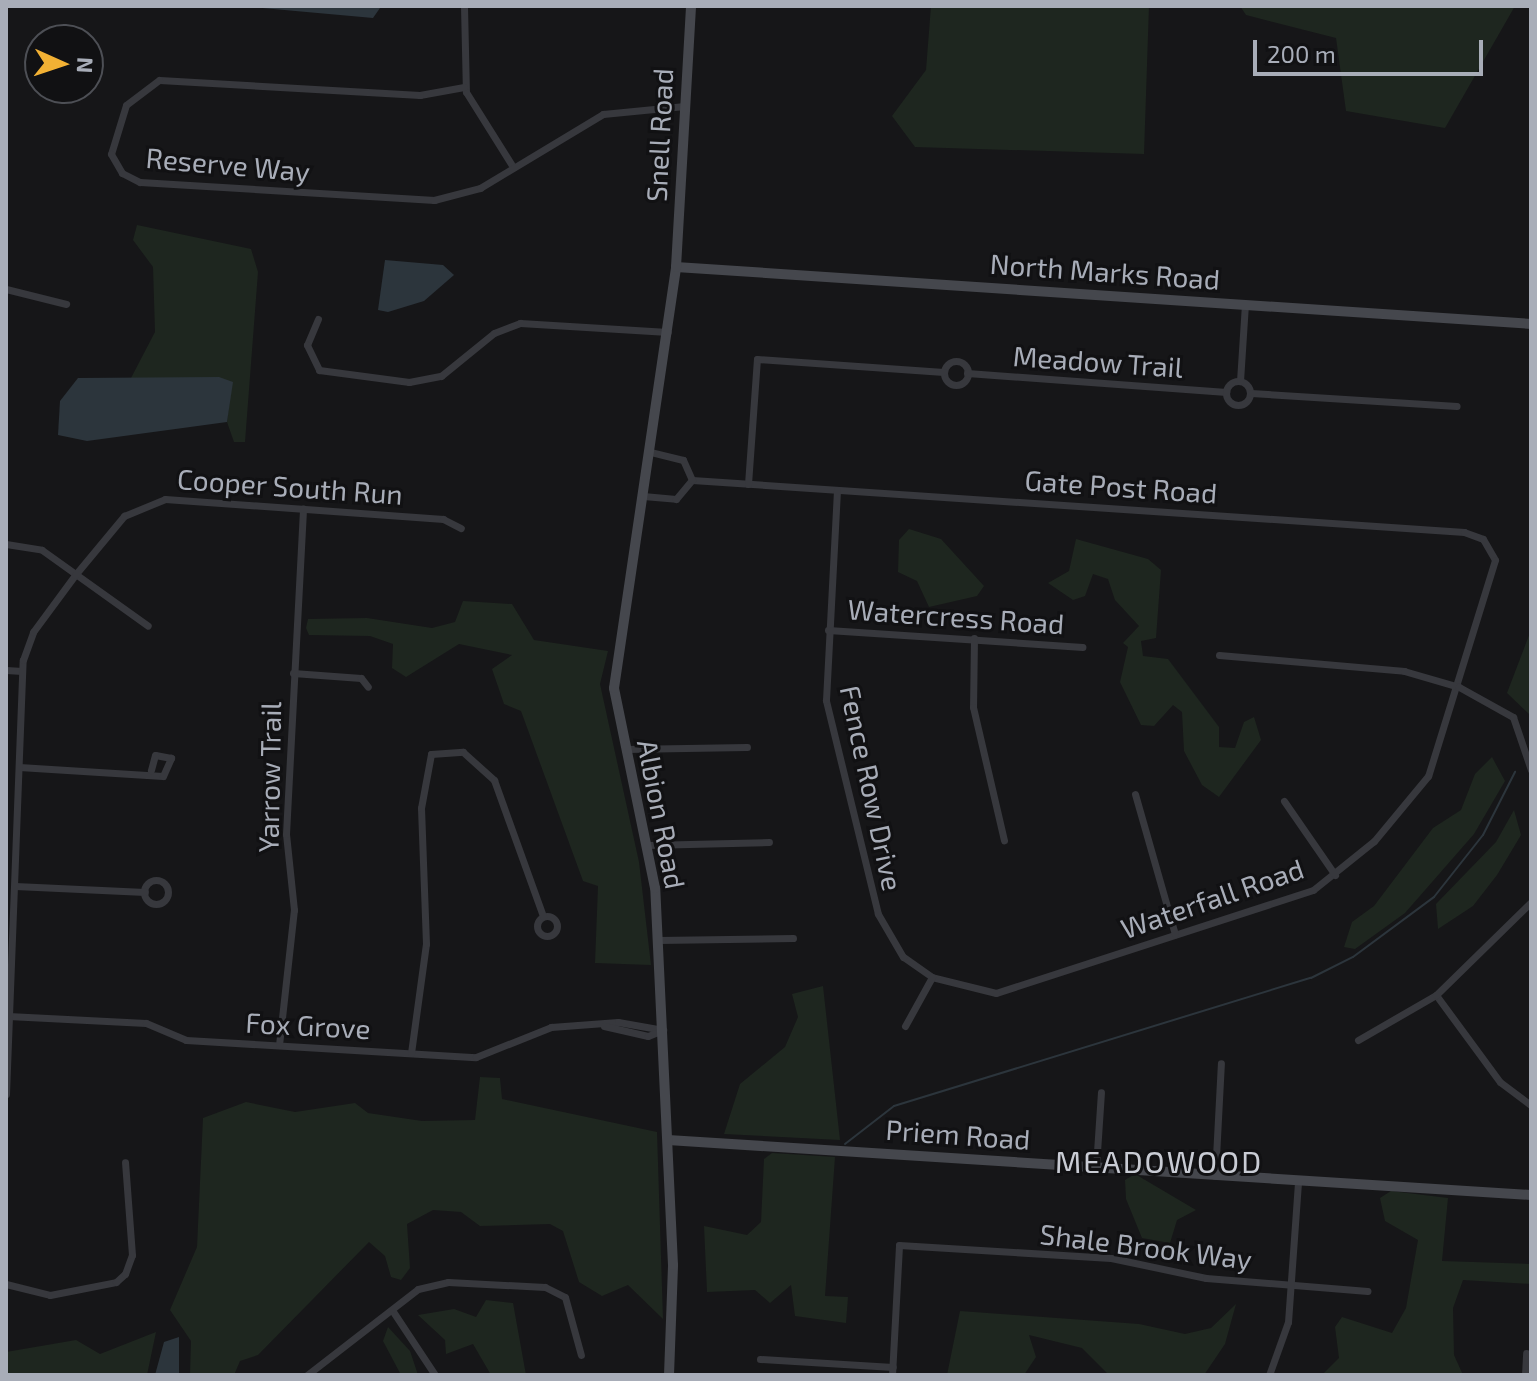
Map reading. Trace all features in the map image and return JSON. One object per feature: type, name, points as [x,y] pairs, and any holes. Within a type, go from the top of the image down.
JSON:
[{"type":"street","points":[[464,6],[464,87],[513,167]]},
{"type":"street","name":"Snell Road","points":[[676,267],[691,6]]},
{"type":"street","name":"Reserve Way","points":[[464,87],[420,95],[159,80],[126,105],[111,154],[122,173],[140,182],[423,201],[473,191],[603,114],[685,106]]},
{"type":"street","name":"North Marks Road","points":[[676,267],[1531,324]]},
{"type":"street","name":"Albion Road","points":[[669,1375],[668,1140],[658,940],[647,845],[625,749],[614,681],[676,267]]},
{"type":"street","points":[[6,289],[66,304]]},
{"type":"street","points":[[1245,304],[1240,381],[1251,393]]},
{"type":"street","points":[[318,319],[307,345],[319,370],[409,382],[441,376],[494,333],[520,323],[668,332]]},
{"type":"street","name":"Meadow Trail","points":[[748,484],[757,359],[944,372],[956,384],[967,373]]},
{"type":"street","name":"Meadow Trail","points":[[944,372],[955,361],[967,373],[1226,392],[1239,406],[1251,393],[1457,406]]},
{"type":"street","points":[[1226,392],[1240,381]]},
{"type":"street","points":[[643,496],[676,499],[692,480],[683,460],[650,452]]},
{"type":"street","name":"Gate Post Road","points":[[692,480],[1464,532],[1483,539],[1495,560],[1486,599]]},
{"type":"street","name":"Fence Row Drive","points":[[837,490],[826,700],[878,914],[903,957],[932,977]]},
{"type":"street","name":"Cooper South Run","points":[[6,1094],[22,671],[33,632],[75,575],[124,516],[154,500],[443,519],[461,528]]},
{"type":"street","name":"Yarrow Trail","points":[[279,1045],[294,910],[286,834],[303,508]]},
{"type":"street","points":[[6,544],[42,550],[148,626]]},
{"type":"street","name":"Waterfall Road","points":[[932,977],[996,993],[1278,904],[1335,875],[1428,776],[1486,599]]},
{"type":"street","name":"Watercress Road","points":[[828,630],[1082,647]]},
{"type":"street","points":[[974,638],[973,707],[1004,840]]},
{"type":"street","points":[[1219,655],[1404,671],[1459,687],[1513,717],[1531,770]]},
{"type":"street","points":[[6,670],[22,671]]},
{"type":"street","points":[[293,673],[361,678],[368,687]]},
{"type":"street","points":[[625,749],[747,747]]},
{"type":"street","points":[[411,1053],[426,944],[421,808],[431,754],[463,752],[494,780],[543,916]]},
{"type":"street","points":[[19,767],[151,770]]},
{"type":"street","points":[[1135,794],[1175,934]]},
{"type":"street","points":[[1284,801],[1335,875]]},
{"type":"street","points":[[647,845],[769,842]]},
{"type":"street","points":[[15,886],[145,892]]},
{"type":"street","points":[[1358,1040],[1436,995],[1531,902]]},
{"type":"street","points":[[658,940],[793,938]]},
{"type":"street","points":[[905,1026],[932,977]]},
{"type":"street","points":[[1436,995],[1500,1082],[1531,1105]]},
{"type":"street","name":"Fox Grove","points":[[8,1016],[146,1023],[186,1040],[476,1057],[551,1027],[604,1026],[648,1036],[664,1030]]},
{"type":"street","points":[[1215,1176],[1221,1063]]},
{"type":"street","points":[[1096,1167],[1101,1092]]},
{"type":"street","name":"Priem Road","points":[[668,1140],[1531,1195]]},
{"type":"street","points":[[6,1284],[50,1295],[125,1274],[132,1255],[125,1162]]},
{"type":"street","points":[[1269,1375],[1288,1322],[1298,1181]]},
{"type":"street","name":"Shale Brook Way","points":[[892,1371],[899,1245],[1111,1258],[1206,1278],[1367,1291]]},
{"type":"street","points":[[307,1375],[418,1289],[448,1282],[545,1287],[575,1314],[581,1355]]},
{"type":"street","points":[[392,1310],[435,1375]]},
{"type":"street","points":[[1525,1375],[1526,1353]]},
{"type":"street","points":[[760,1359],[892,1371]]},
{"type":"shaded area","points":[[239,6],[375,6],[380,8],[373,18]]},
{"type":"shaded area","points":[[931,6],[1149,6],[1144,154],[915,147],[892,116],[926,70]]},
{"type":"shaded area","points":[[1240,6],[1515,6],[1445,128],[1346,111],[1336,38],[1246,15]]},
{"type":"shaded area","points":[[137,225],[251,249],[258,272],[245,442],[234,442],[227,422],[232,382],[131,378],[155,332],[153,267],[133,240]]},
{"type":"shaded area","points":[[385,260],[443,265],[454,275],[424,301],[388,312],[378,310]]},
{"type":"shaded area","points":[[219,377],[233,382],[227,422],[87,441],[58,435],[60,401],[78,378]]},
{"type":"shaded area","points":[[909,529],[941,539],[984,586],[977,596],[929,607],[917,581],[898,572],[899,540]]},
{"type":"shaded area","points":[[1076,539],[1148,559],[1161,570],[1156,638],[1141,641],[1143,656],[1168,659],[1219,727],[1219,747],[1235,748],[1244,722],[1254,717],[1261,740],[1219,797],[1202,785],[1184,751],[1182,712],[1173,705],[1154,726],[1141,725],[1120,682],[1128,647],[1123,643],[1139,626],[1115,600],[1108,579],[1093,574],[1085,596],[1073,600],[1048,583],[1069,571]]},
{"type":"shaded area","points":[[463,601],[512,604],[534,640],[608,651],[600,684],[639,862],[651,965],[595,963],[598,886],[583,881],[521,711],[504,704],[492,669],[512,655],[459,644],[406,677],[392,668],[393,644],[370,636],[309,635],[306,628],[308,619],[367,618],[432,628],[455,622]]},
{"type":"shaded area","points":[[1531,630],[1531,709],[1529,714],[1507,693]]},
{"type":"shaded area","points":[[1492,757],[1505,781],[1474,834],[1405,913],[1355,949],[1344,947],[1352,922],[1374,906],[1433,828],[1461,810],[1475,774]]},
{"type":"shaded area","points":[[1514,810],[1521,835],[1497,875],[1473,906],[1438,929],[1436,904],[1496,842]]},
{"type":"shaded area","points":[[823,986],[840,1140],[724,1134],[740,1084],[785,1047],[798,1017],[792,994]]},
{"type":"shaded area","points":[[480,1077],[500,1078],[502,1099],[657,1132],[663,1319],[628,1285],[602,1296],[579,1282],[563,1231],[550,1224],[480,1226],[461,1212],[433,1210],[407,1224],[410,1268],[401,1280],[391,1277],[385,1256],[369,1242],[258,1355],[240,1361],[234,1375],[190,1375],[191,1341],[170,1310],[197,1247],[203,1118],[246,1102],[295,1112],[355,1103],[368,1113],[422,1121],[475,1120]]},
{"type":"shaded area","points":[[772,1153],[835,1157],[825,1296],[848,1297],[846,1323],[795,1316],[791,1285],[770,1303],[755,1290],[707,1292],[704,1226],[747,1235],[761,1222],[764,1159]]},
{"type":"shaded area","points":[[1135,1174],[1196,1210],[1177,1220],[1170,1243],[1142,1238],[1126,1199],[1125,1180]]},
{"type":"shaded area","points":[[1391,1191],[1448,1198],[1442,1261],[1531,1264],[1531,1284],[1463,1280],[1453,1308],[1454,1355],[1463,1375],[1322,1375],[1339,1358],[1335,1327],[1342,1317],[1392,1333],[1406,1308],[1418,1240],[1385,1221],[1380,1198]]},
{"type":"shaded area","points":[[486,1300],[513,1303],[526,1375],[491,1375],[473,1344],[446,1354],[445,1340],[418,1315],[454,1309],[476,1317]]},
{"type":"shaded area","points":[[1236,1304],[1225,1344],[1204,1375],[1109,1375],[1082,1348],[1029,1335],[1036,1357],[1024,1375],[947,1375],[960,1311],[1139,1324],[1185,1334],[1211,1328]]},
{"type":"shaded area","points":[[388,1327],[410,1351],[418,1375],[401,1375],[383,1341]]},
{"type":"shaded area","points":[[156,1332],[147,1375],[6,1375],[6,1352],[76,1340],[100,1354]]},
{"type":"shaded area","points":[[179,1337],[179,1375],[155,1375],[164,1342]]},
{"type":"waterway","points":[[845,1144],[894,1106],[1311,978],[1353,957],[1434,897],[1483,835],[1515,772]]},
{"type":"district","name":"MEADOWOOD","points":[[1159,1161]]}]
